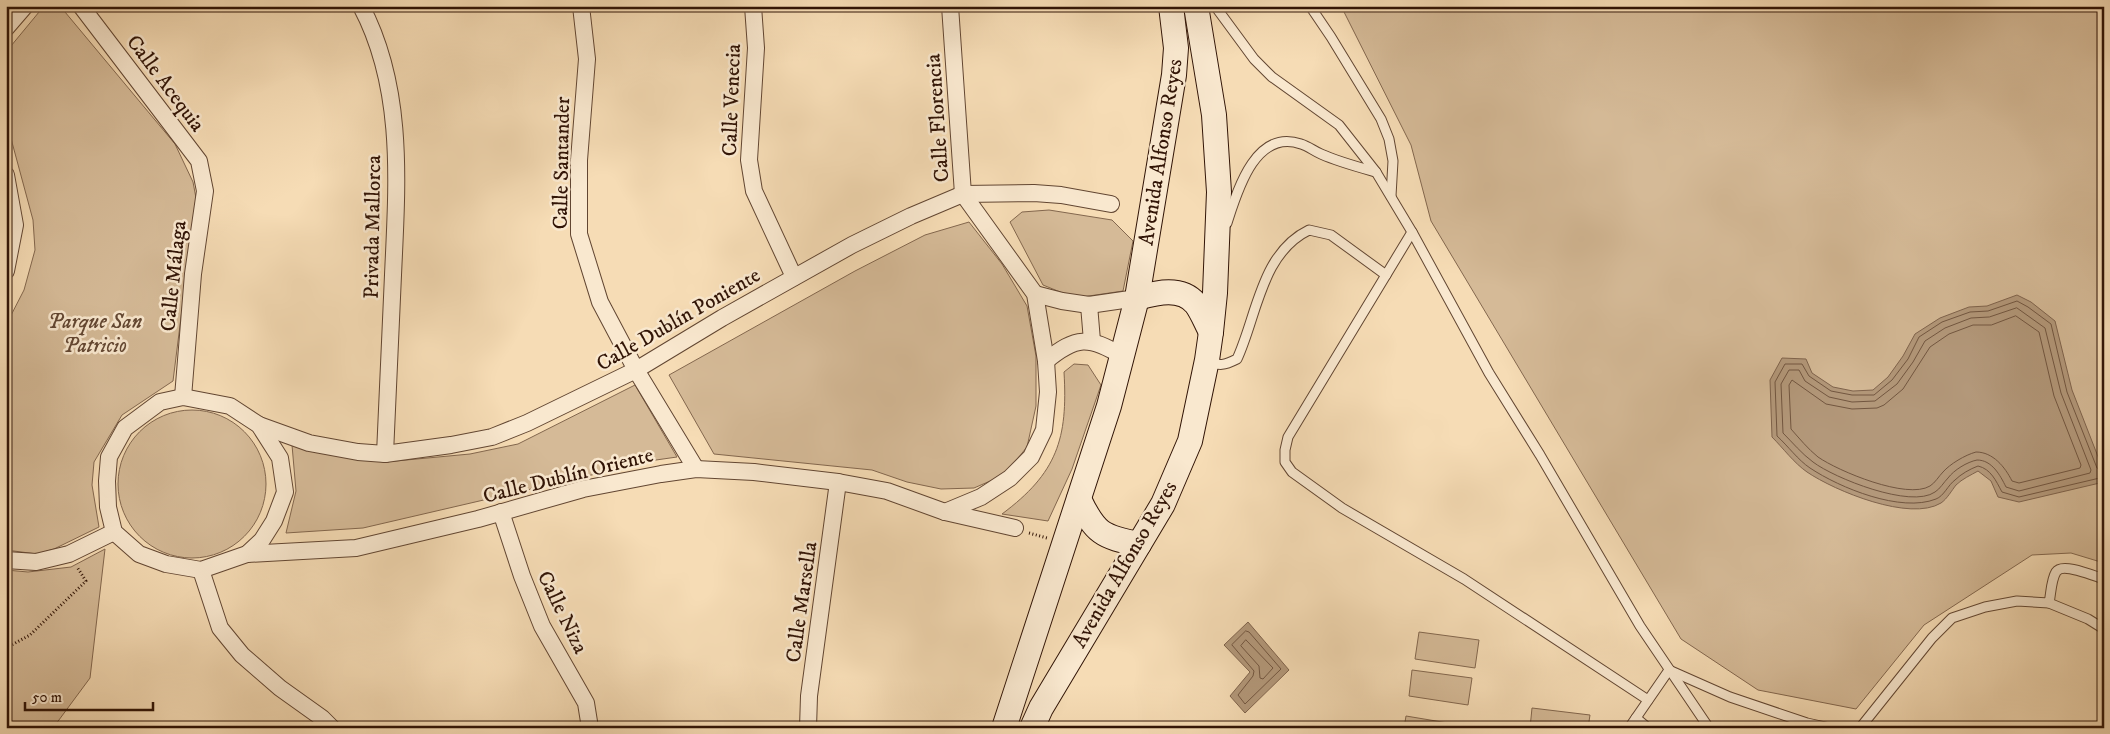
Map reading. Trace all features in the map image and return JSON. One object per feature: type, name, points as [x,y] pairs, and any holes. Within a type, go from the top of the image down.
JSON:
[{"type":"main road","name":"Avenida Alfonso Reyes","points":[[1004,728],[1109,406],[1137,298],[1174,75],[1176,48],[1171,6]]},
{"type":"main road","name":"Avenida Alfonso Reyes","points":[[1032,728],[1041,708],[1163,504],[1190,441],[1211,332],[1219,192],[1214,115],[1196,6]]},
{"type":"main road","points":[[1137,298],[1160,292],[1185,296],[1196,304],[1211,332]]},
{"type":"main road","points":[[1079,499],[1089,520],[1101,533],[1115,539],[1139,544]]},
{"type":"street","points":[[6,28],[24,6]]},
{"type":"street","name":"Calle Acequia","points":[[81,6],[199,161]]},
{"type":"street","name":"Privada Mallorca","points":[[361,6],[382,59],[393,107],[397,179],[385,454]]},
{"type":"street","name":"Calle Santander","points":[[581,6],[586,59],[579,160],[579,234],[600,302],[636,370],[696,469]]},
{"type":"street","name":"Calle Venecia","points":[[753,6],[756,48],[749,160],[754,191],[794,277]]},
{"type":"street","name":"Calle Florencia","points":[[945,512],[988,492],[1010,478],[1031,457],[1044,430],[1048,392],[1046,361],[1035,294],[963,194],[950,6]]},
{"type":"street","name":"Calle Málaga","points":[[183,397],[193,274],[204,191],[199,161]]},
{"type":"street","points":[[6,175],[15,225],[9,266],[6,271]]},
{"type":"street","name":"Calle Dublín Poniente","points":[[259,424],[309,443],[358,452],[385,454],[492,437],[527,423],[636,370],[794,277],[911,216],[963,194],[1034,193],[1061,195],[1111,204]]},
{"type":"street","points":[[1035,294],[1089,305],[1137,298]]},
{"type":"street","points":[[1089,305],[1092,341]]},
{"type":"street","points":[[1046,361],[1060,349],[1073,343],[1092,341],[1122,356]]},
{"type":"street","points":[[6,560],[36,562],[69,554],[114,532],[108,507],[107,481],[110,456],[125,428],[160,402],[183,397]]},
{"type":"street","name":"Calle Dublín Oriente","points":[[183,397],[230,406],[259,424],[280,458],[286,492],[274,521],[262,540],[247,554]]},
{"type":"street","name":"Calle Dublín Oriente","points":[[114,532],[138,554],[166,564],[201,570],[247,554],[356,548],[406,537],[583,489],[696,469],[754,472],[838,482],[888,491],[945,512],[1015,528]]},
{"type":"street","name":"Calle Marsella","points":[[808,728],[809,696],[838,482]]},
{"type":"street","name":"Calle Niza","points":[[501,512],[522,576],[542,626],[586,703],[590,728]]},
{"type":"street","points":[[201,570],[220,628],[236,648],[280,688],[322,718],[332,728]]},
{"type":"lane","points":[[1215,6],[1254,58],[1272,77],[1338,125],[1376,172],[1412,232],[1489,373],[1540,455],[1640,626],[1709,728]]},
{"type":"lane","points":[[1310,6],[1381,119],[1389,139],[1393,161],[1391,196]]},
{"type":"lane","points":[[1217,252],[1234,199],[1253,160],[1267,147],[1282,142],[1300,143],[1322,155],[1376,172]]},
{"type":"lane","points":[[1207,360],[1214,364],[1224,365],[1237,359],[1272,264],[1296,236],[1302,233],[1309,230],[1331,235],[1386,274]]},
{"type":"lane","points":[[1412,232],[1288,437],[1285,462],[1292,472],[1342,508],[1464,578],[1648,700]]},
{"type":"lane","points":[[2049,603],[2055,572],[2059,568],[2067,568],[2104,579]]},
{"type":"lane","points":[[1860,728],[1932,638],[1952,618],[1985,607],[2017,601],[2049,603],[2088,619],[2104,629]]},
{"type":"lane","points":[[1629,728],[1668,670]]},
{"type":"lane","points":[[1668,670],[1730,697],[1807,723],[1830,728]]},
{"type":"lane","points":[[1636,718],[1648,728]]},
{"type":"path","points":[[1015,528],[1050,539]]},
{"type":"path","points":[[6,648],[30,635],[86,581],[69,554]]},
{"type":"green space","name":"Parque San Patricio","points":[[44,6],[60,6],[175,144],[193,182],[196,198],[173,381],[122,415],[94,462],[92,485],[99,527],[54,549],[37,554],[6,550],[6,325],[24,290],[35,250],[33,220],[6,120],[6,52]]},
{"type":"green space","points":[[1341,6],[2104,6],[2104,563],[2071,553],[2032,555],[1924,625],[1856,709],[1758,690],[1681,639],[1431,221],[1411,145]]},
{"type":"green space","points":[[1049,210],[1112,220],[1133,241],[1123,291],[1075,298],[1043,285],[1010,222],[1022,212]]},
{"type":"green space","points":[[969,222],[1002,264],[1027,306],[1036,356],[1036,406],[1027,447],[1004,475],[974,488],[941,489],[907,482],[872,470],[714,454],[669,375],[855,271],[925,235]]},
{"type":"green space","points":[[1074,364],[1088,365],[1101,385],[1072,469],[1048,521],[1002,514],[1021,499],[1035,484],[1047,469],[1055,453],[1061,436],[1064,417],[1064,372]]},
{"type":"green space","points":[[635,385],[677,457],[656,460],[363,528],[286,533],[296,491],[292,445],[385,462],[470,454],[518,444]]},
{"type":"green space","name":"Parque San Patricio","points":[[192,410],[206,411],[220,416],[233,422],[244,432],[254,443],[260,456],[265,470],[265,498],[260,512],[254,525],[244,536],[233,546],[220,552],[206,557],[192,558],[178,557],[164,552],[151,546],[140,536],[130,525],[124,512],[119,498],[118,484],[119,470],[124,456],[130,443],[140,432],[151,422],[164,416],[178,411]]},
{"type":"green space","points":[[105,549],[90,678],[53,728],[17,728],[6,721],[6,570],[28,572],[71,567]]},
{"type":"green space","points":[[1419,632],[1479,640],[1475,668],[1415,659]]},
{"type":"green space","points":[[1412,670],[1472,678],[1468,705],[1409,696]]},
{"type":"green space","points":[[1532,708],[1590,715],[1588,728],[1530,728]]},
{"type":"green space","points":[[1406,716],[1466,726],[1466,728],[1404,728]]},
{"type":"water","points":[[2017,295],[2031,302],[2055,321],[2072,390],[2104,472],[2104,482],[2019,502],[1998,497],[1991,481],[1978,471],[1958,483],[1941,503],[1927,508],[1892,507],[1835,488],[1820,480],[1798,464],[1772,437],[1770,380],[1782,358],[1806,359],[1812,373],[1833,387],[1853,391],[1873,390],[1888,377],[1903,356],[1915,334],[1940,318],[1969,307],[1987,306]]},
{"type":"water","points":[[1248,622],[1289,670],[1245,713],[1230,696],[1250,672],[1224,645]]}]
